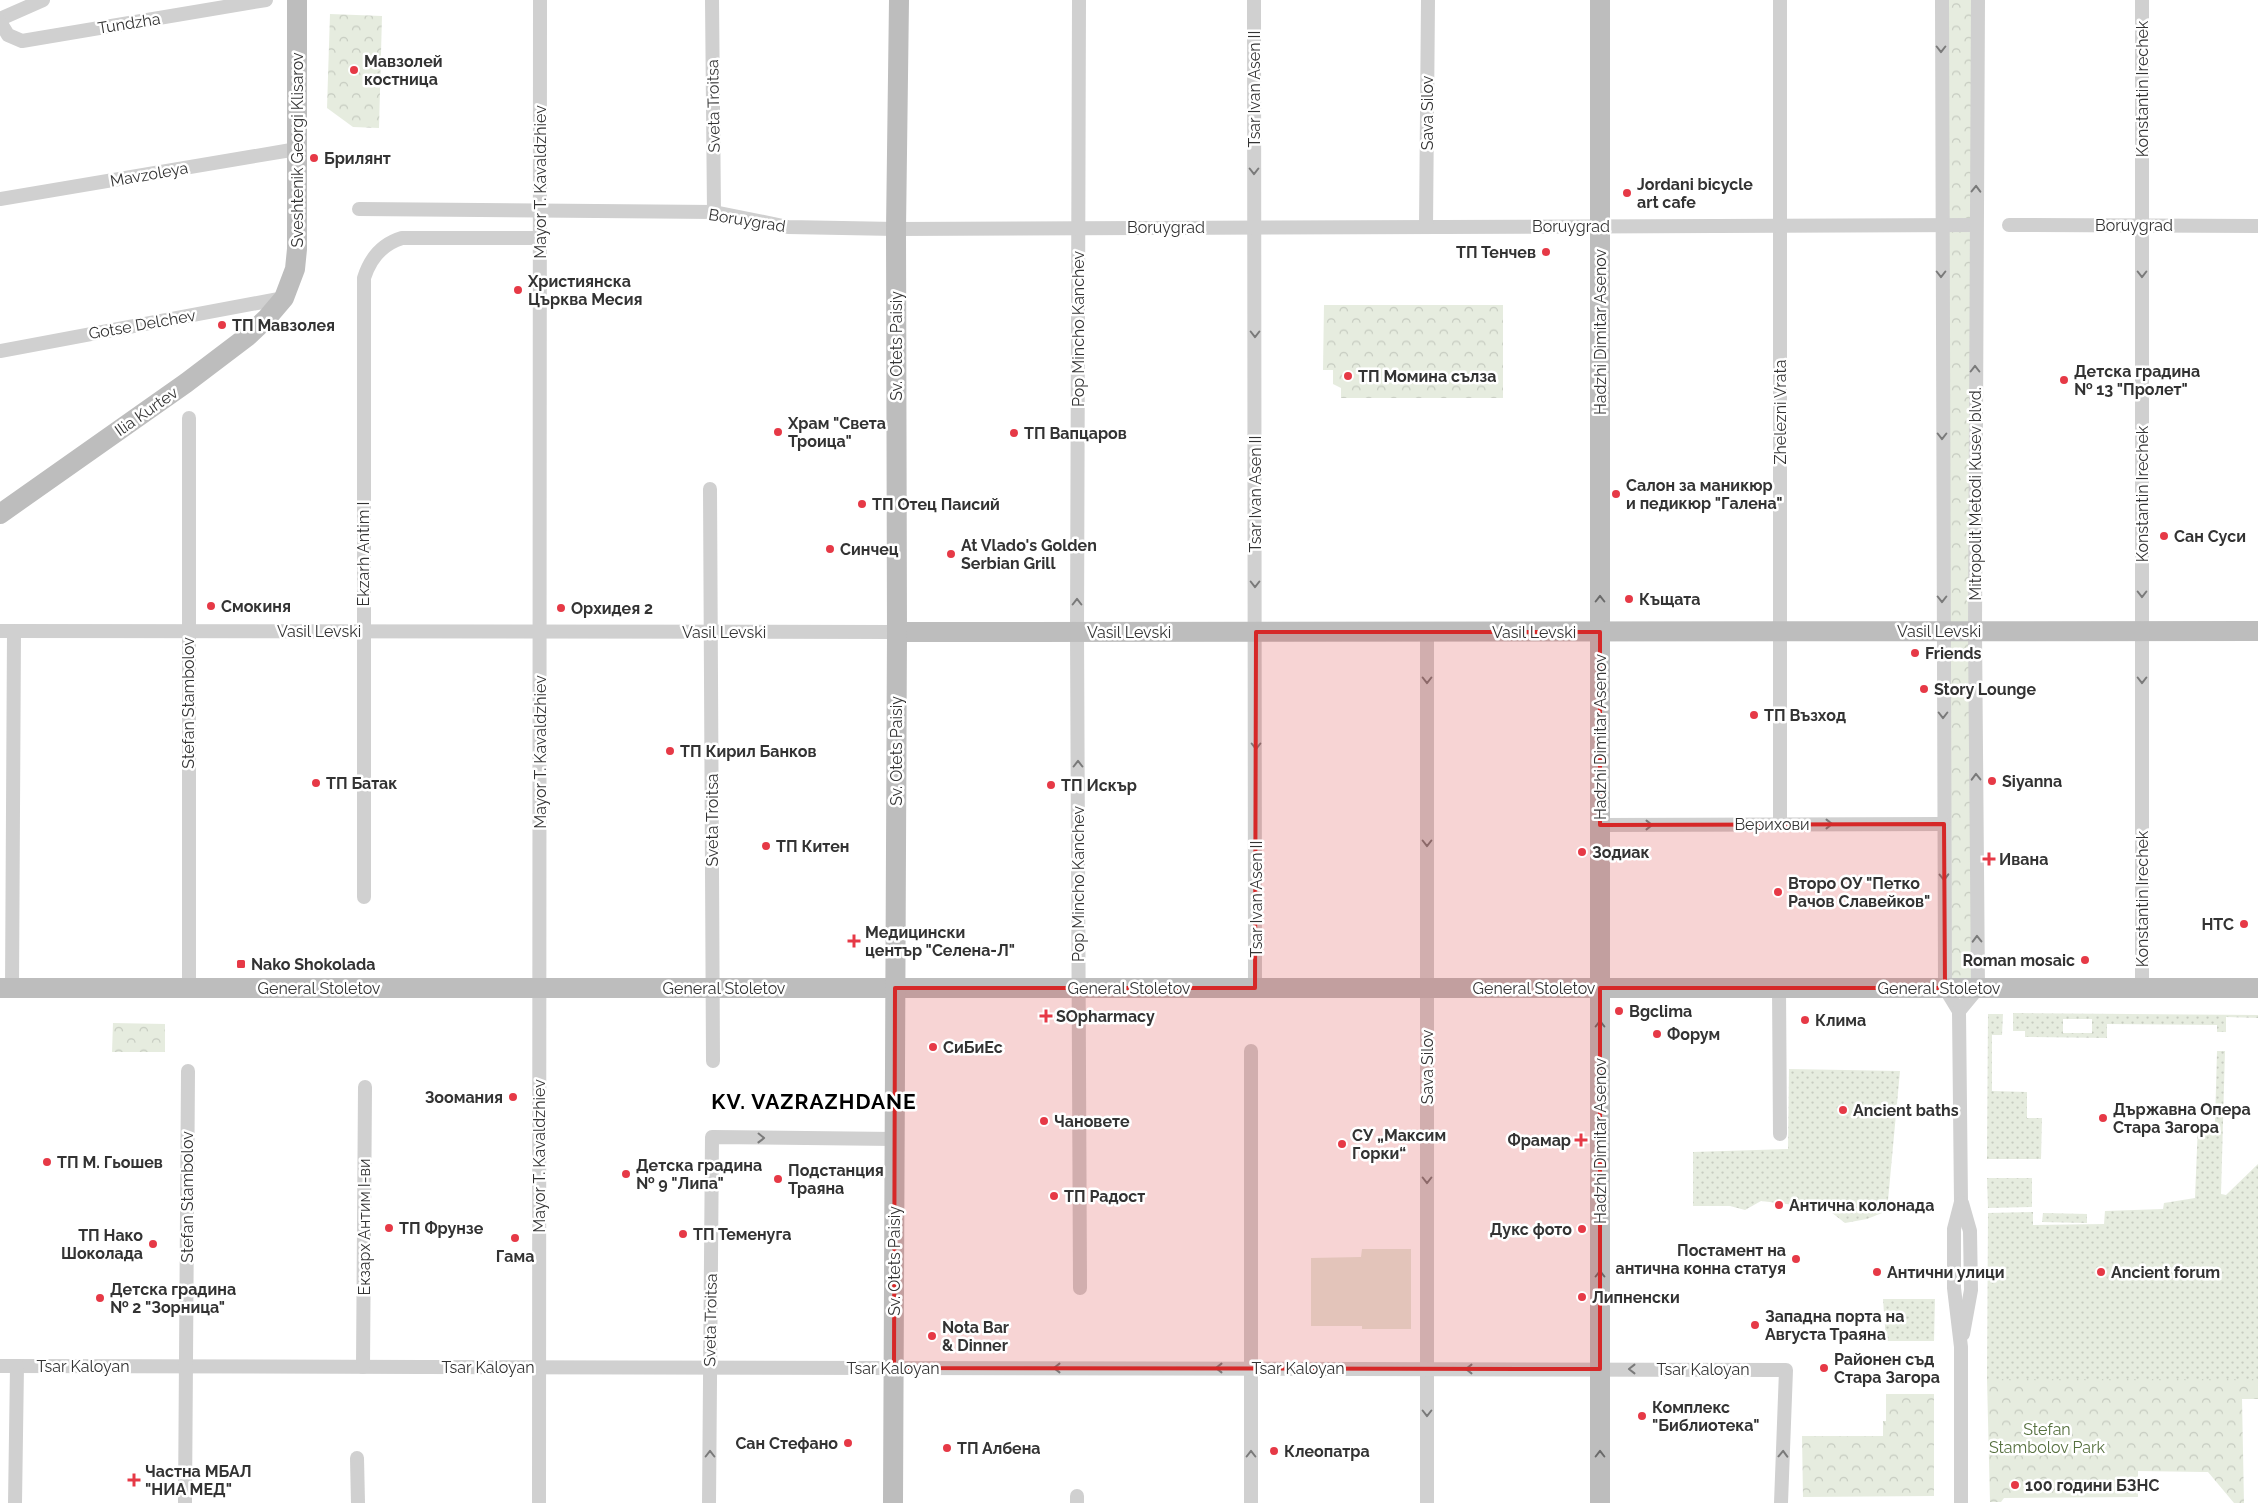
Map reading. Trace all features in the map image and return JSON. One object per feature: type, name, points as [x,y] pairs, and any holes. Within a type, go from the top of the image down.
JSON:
[{"type":"street","points":[[0,20],[43,0]]},
{"type":"street","name":"Tundzha","points":[[0,20],[8,35],[22,41],[266,0]]},
{"type":"street","name":"Sveshtenik Georgi Klisarov","points":[[284,298],[294,269],[297,249],[297,0]]},
{"type":"street","name":"Mayor T. Kavaldzhiev","points":[[539,1503],[540,0]]},
{"type":"street","name":"Sveta Troitsa","points":[[712,0],[714,212]]},
{"type":"street","name":"Sv. Otets Paisiy","points":[[893,1503],[897,632],[896,228],[899,0]]},
{"type":"street","name":"Pop Mincho Kanchev","points":[[1079,0],[1077,632],[1080,1288]]},
{"type":"street","name":"Tsar Ivan Asen II","points":[[1254,0],[1255,988]]},
{"type":"street","name":"Sava Silov","points":[[1426,226],[1428,0]]},
{"type":"street","name":"Hadzhi Dimitar Asenov","points":[[1600,0],[1600,1503]]},
{"type":"street","name":"Zhelezni Vrata","points":[[1780,0],[1780,824]]},
{"type":"street","name":"Mitropolit Metodi Kusev blvd.","points":[[1942,0],[1942,631],[1946,988],[1959,1011],[1961,1202],[1954,1229],[1954,1299],[1961,1347],[1961,1503]]},
{"type":"street","name":"Mitropolit Metodi Kusev blvd.","points":[[1978,0],[1975,631],[1978,988]]},
{"type":"street","name":"Konstantin Irechek","points":[[2142,0],[2142,988]]},
{"type":"street","name":"Mavzoleya","points":[[0,199],[297,149]]},
{"type":"street","name":"Boruygrad","points":[[359,209],[714,212],[788,227],[1976,225]]},
{"type":"street","name":"Boruygrad","points":[[2009,225],[2258,226]]},
{"type":"street","name":"Ekzarh Antim I","points":[[364,898],[364,278],[368,266],[386,245],[402,238],[540,238]]},
{"type":"street","name":"Gotse Delchev","points":[[0,351],[284,298]]},
{"type":"street","name":"Ilia Kurtev","points":[[0,514],[215,362],[267,318],[284,298]]},
{"type":"street","name":"Stefan Stambolov","points":[[188,418],[189,988]]},
{"type":"street","name":"Sveta Troitsa","points":[[710,489],[713,1060]]},
{"type":"street","points":[[6,988],[7,631]]},
{"type":"street","name":"Vasil Levski","points":[[7,631],[2258,631]]},
{"type":"street","name":"Sava Silov","points":[[1427,632],[1427,1503]]},
{"type":"street","name":"Верихови","points":[[1600,825],[1944,824]]},
{"type":"street","name":"General Stoletov","points":[[6,988],[2258,988]]},
{"type":"street","points":[[1779,988],[1780,1134]]},
{"type":"street","points":[[1959,1011],[1978,988]]},
{"type":"street","points":[[1251,1051],[1251,1503]]},
{"type":"street","name":"Stefan Stambolov","points":[[185,1503],[188,1071]]},
{"type":"street","name":"Екзарх Антим I-ви","points":[[363,1366],[365,1087]]},
{"type":"street","name":"Sveta Troitsa","points":[[709,1503],[712,1137],[895,1139]]},
{"type":"street","name":"Mitropolit Metodi Kusev blvd.","points":[[1961,1202],[1970,1231],[1970,1301],[1961,1347]]},
{"type":"street","name":"Tsar Kaloyan","points":[[0,1366],[1786,1370],[1780,1503]]},
{"type":"street","points":[[15,1503],[17,1366]]},
{"type":"street","points":[[357,1458],[358,1503]]},
{"type":"highlighted area","points":[[1256,632],[1600,632],[1600,825],[1944,824],[1945,988],[1600,988],[1600,1369],[894,1368],[895,988],[1255,988]]},
{"type":"green space","points":[[1942,0],[1978,0],[1978,988],[1945,988]]},
{"type":"green space","name":"Мавзолей костница","points":[[330,14],[382,16],[379,128],[353,127],[327,108]]},
{"type":"green space","points":[[1324,305],[1503,305],[1503,398],[1341,398],[1341,388],[1333,384],[1333,370],[1323,370]]},
{"type":"green space","points":[[2013,1013],[2258,1015],[2258,1018],[2226,1017],[2226,1032],[2217,1032],[2217,1025],[2107,1024],[2107,1038],[2025,1037],[2025,1031],[2013,1031]],"holes":[[[2063,1019],[2092,1019],[2092,1033],[2063,1033]]]},
{"type":"green space","points":[[1988,1014],[2003,1014],[2002,1035],[1992,1035],[1992,1091],[2027,1092],[2027,1118],[2042,1118],[2041,1159],[1987,1159]]},
{"type":"green space","points":[[113,1023],[165,1024],[165,1052],[112,1052]]},
{"type":"green space","points":[[2217,1051],[2225,1051],[2221,1194],[2226,1195],[2258,1164],[2258,1379],[1987,1379],[1988,1213],[2033,1212],[2033,1225],[2104,1224],[2105,1211],[2163,1209],[2164,1203],[2195,1198],[2198,1124],[2215,1124]]},
{"type":"green space","name":"Ancient baths","points":[[1789,1069],[1900,1071],[1887,1211],[1867,1219],[1845,1223],[1827,1209],[1761,1201],[1745,1210],[1730,1206],[1693,1206],[1693,1152],[1788,1149]]},
{"type":"green space","points":[[1987,1178],[2032,1178],[2032,1207],[1988,1208]]},
{"type":"green space","points":[[2043,1213],[2087,1214],[2087,1223],[2042,1222]]},
{"type":"green space","points":[[1362,1249],[1411,1249],[1411,1329],[1362,1329],[1362,1326],[1311,1326],[1311,1258],[1361,1257]]},
{"type":"green space","points":[[1883,1299],[1935,1299],[1934,1341],[1886,1341]]},
{"type":"green space","name":"Stefan Stambolov Park","points":[[1987,1379],[2258,1379],[2258,1399],[2242,1399],[2244,1503],[2234,1503],[2208,1472],[2138,1471],[2138,1497],[2004,1498],[2001,1502],[1990,1502]]},
{"type":"green space","points":[[1886,1394],[1934,1394],[1934,1496],[1803,1497],[1802,1436],[1883,1436],[1883,1421],[1886,1421]]},
{"type":"place","name":"Мавзолей костница","points":[[354,70]]},
{"type":"place","name":"Брилянт","points":[[314,158]]},
{"type":"place","name":"Jordani bicycle art cafe","points":[[1627,193]]},
{"type":"place","name":"ТП Тенчев","points":[[1546,252]]},
{"type":"place","name":"Християнска Църква Месия","points":[[518,290]]},
{"type":"place","name":"ТП Мавзолея","points":[[222,325]]},
{"type":"place","name":"ТП Момина сълза","points":[[1348,376]]},
{"type":"place","name":"Детска градина № 13 \"Пролет\"","points":[[2064,380]]},
{"type":"place","name":"Храм \"Света Троица\"","points":[[778,432]]},
{"type":"place","name":"ТП Вапцаров","points":[[1014,433]]},
{"type":"place","name":"Салон за маникюр и педикюр \"Галена\"","points":[[1616,494]]},
{"type":"place","name":"ТП Отец Паисий","points":[[862,504]]},
{"type":"place","name":"Сан Суси","points":[[2164,536]]},
{"type":"place","name":"Синчец","points":[[830,549]]},
{"type":"place","name":"At Vlado's Golden Serbian Grill","points":[[951,554]]},
{"type":"place","name":"Къщата","points":[[1629,599]]},
{"type":"place","name":"Смокиня","points":[[211,606]]},
{"type":"place","name":"Орхидея 2","points":[[561,608]]},
{"type":"place","name":"Friends","points":[[1915,653]]},
{"type":"place","name":"Story Lounge","points":[[1924,689]]},
{"type":"place","name":"ТП Възход","points":[[1754,715]]},
{"type":"place","name":"ТП Кирил Банков","points":[[670,751]]},
{"type":"place","name":"Siyanna","points":[[1992,781]]},
{"type":"place","name":"ТП Батак","points":[[316,783]]},
{"type":"place","name":"ТП Искър","points":[[1051,785]]},
{"type":"place","name":"ТП Китен","points":[[766,846]]},
{"type":"place","name":"Зодиак","points":[[1582,852]]},
{"type":"place","name":"Ивана","points":[[1989,859]]},
{"type":"place","name":"Второ ОУ \"Петко Рачов Славейков\"","points":[[1778,892]]},
{"type":"place","name":"НТС","points":[[2244,924]]},
{"type":"place","name":"Медицински център \"Селена-Л\"","points":[[854,941]]},
{"type":"place","name":"Roman mosaic","points":[[2085,960]]},
{"type":"place","name":"Nako Shokolada","points":[[241,964]]},
{"type":"place","name":"Bgclima","points":[[1619,1011]]},
{"type":"place","name":"SOpharmacy","points":[[1046,1016]]},
{"type":"place","name":"Клима","points":[[1805,1020]]},
{"type":"place","name":"Форум","points":[[1657,1034]]},
{"type":"place","name":"СиБиЕс","points":[[933,1047]]},
{"type":"place","name":"Зоомания","points":[[513,1097]]},
{"type":"place","name":"Ancient baths","points":[[1843,1110]]},
{"type":"place","name":"Държавна Опера Стара Загора","points":[[2103,1118]]},
{"type":"place","name":"Чановете","points":[[1044,1121]]},
{"type":"place","name":"Фрамар","points":[[1581,1140]]},
{"type":"place","name":"СУ „Максим Горки“","points":[[1342,1144]]},
{"type":"place","name":"ТП М. Гьошев","points":[[47,1162]]},
{"type":"place","name":"Детска градина № 9 \"Липа\"","points":[[626,1174]]},
{"type":"place","name":"Подстанция Траяна","points":[[778,1179]]},
{"type":"place","name":"ТП Радост","points":[[1054,1196]]},
{"type":"place","name":"Антична колонада","points":[[1779,1205]]},
{"type":"place","name":"ТП Фрунзе","points":[[389,1228]]},
{"type":"place","name":"Дукс фото","points":[[1582,1229]]},
{"type":"place","name":"ТП Теменуга","points":[[683,1234]]},
{"type":"place","name":"Гама","points":[[515,1238]]},
{"type":"place","name":"ТП Нако Шоколада","points":[[153,1244]]},
{"type":"place","name":"Постамент на антична конна статуя","points":[[1796,1259]]},
{"type":"place","name":"Антични улици","points":[[1877,1272]]},
{"type":"place","name":"Ancient forum","points":[[2101,1272]]},
{"type":"place","name":"Липненски","points":[[1582,1297]]},
{"type":"place","name":"Детска градина № 2 \"Зорница\"","points":[[100,1298]]},
{"type":"place","name":"Западна порта на Августа Траяна","points":[[1755,1325]]},
{"type":"place","name":"Nota Bar & Dinner","points":[[932,1336]]},
{"type":"place","name":"Районен съд Стара Загора","points":[[1824,1368]]},
{"type":"place","name":"Комплекс \"Библиотека\"","points":[[1642,1416]]},
{"type":"place","name":"Сан Стефано","points":[[848,1443]]},
{"type":"place","name":"ТП Албена","points":[[947,1448]]},
{"type":"place","name":"Клеопатра","points":[[1274,1451]]},
{"type":"place","name":"Частна МБАЛ \"НИА МЕД\"","points":[[134,1480]]},
{"type":"place","name":"100 години БЗНС","points":[[2015,1485]]},
{"type":"district","name":"KV. VAZRAZHDANE","points":[[814,1102]]}]
